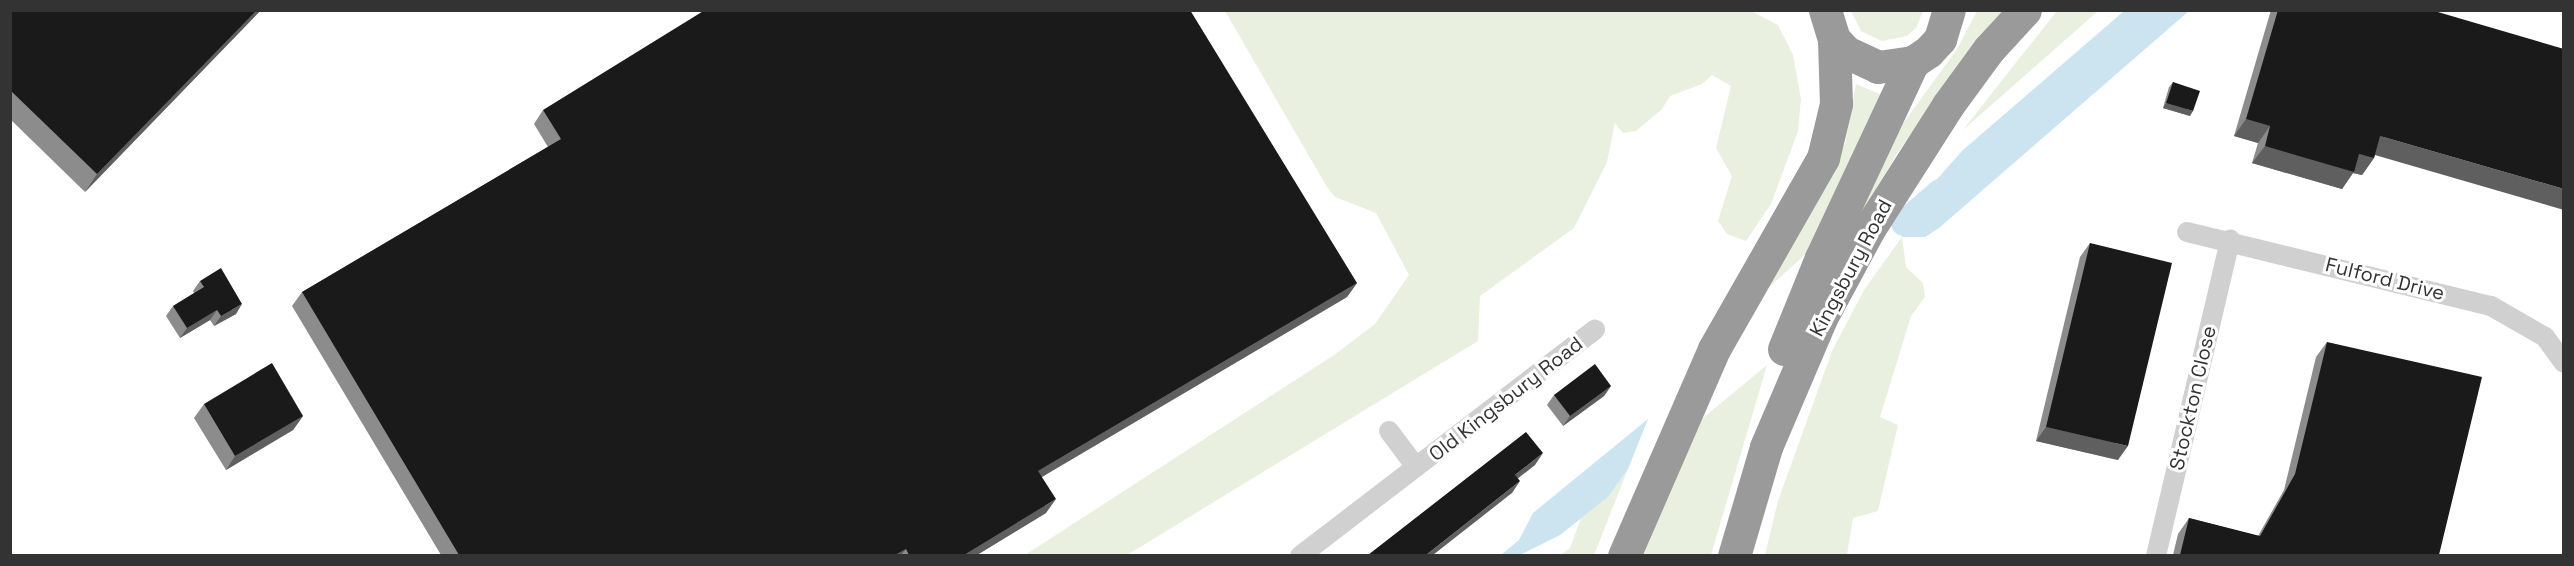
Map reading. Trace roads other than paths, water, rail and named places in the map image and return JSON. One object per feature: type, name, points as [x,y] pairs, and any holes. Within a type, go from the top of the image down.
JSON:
[{"type":"highway","points":[[1766,447],[1771,398],[1785,347],[1821,258],[1913,62],[1940,39],[1949,10]]},
{"type":"highway","name":"Kingsbury Road","points":[[1734,555],[1766,447],[1821,318],[1869,229],[1948,105],[1989,49],[2025,10]]},
{"type":"highway","points":[[1830,25],[1853,57],[1878,67],[1913,62]]},
{"type":"highway","points":[[1624,555],[1714,349],[1823,158],[1836,104],[1830,25]]},
{"type":"street","name":"Fulford Drive","points":[[2187,232],[2230,240],[2491,306],[2545,337],[2564,363]]},
{"type":"street","name":"Stockton Close","points":[[2156,555],[2230,240]]},
{"type":"street","name":"Old Kingsbury Road","points":[[1300,555],[1595,330]]},
{"type":"street","name":"Old Kingsbury Road","points":[[1389,431],[1416,468]]},
{"type":"water","points":[[2124,11],[2189,11],[1939,228],[1925,237],[1902,237],[1930,187],[1963,150]]},
{"type":"water","points":[[1648,419],[1628,469],[1608,497],[1560,535],[1520,555],[1501,555],[1519,540],[1533,513]]},
{"type":"waterway","points":[[1904,223],[1940,192]]}]
